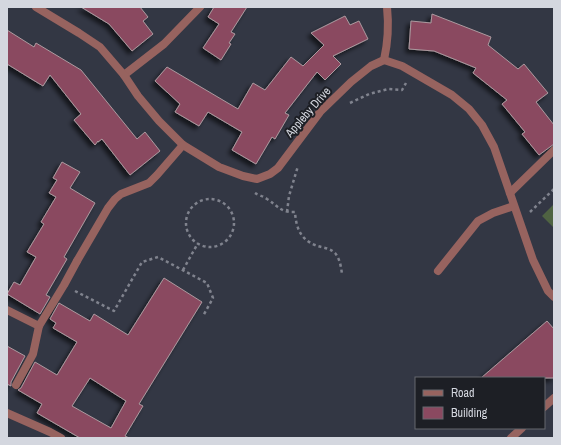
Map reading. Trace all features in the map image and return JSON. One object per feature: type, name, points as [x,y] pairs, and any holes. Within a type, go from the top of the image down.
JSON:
[{"type":"street","name":"Appleby Drive","points":[[36,7],[100,47],[124,75],[154,116],[183,145],[219,167],[243,176],[257,178],[270,174],[278,168],[320,112],[351,82],[372,66],[384,60]]},
{"type":"street","points":[[124,75],[164,44],[200,7]]},
{"type":"street","points":[[387,7],[389,21],[388,42],[384,60],[402,66],[452,95],[469,109],[482,125],[494,147],[532,260],[548,291],[554,297]]},
{"type":"street","points":[[16,385],[33,354],[39,326],[108,208],[121,194],[149,183],[183,145]]},
{"type":"street","points":[[510,193],[554,150]]},
{"type":"street","points":[[438,271],[478,221],[493,213],[514,206]]},
{"type":"street","points":[[7,310],[39,326]]},
{"type":"street","points":[[545,406],[554,398]]},
{"type":"street","points":[[7,413],[61,438]]},
{"type":"street","points":[[512,438],[521,429]]},
{"type":"path","points":[[347,106],[369,94],[388,89],[402,90],[412,72]]},
{"type":"path","points":[[287,212],[289,196],[300,160]]},
{"type":"path","points":[[243,176],[248,190],[266,198],[278,208],[287,212],[295,212],[296,223],[299,231],[305,239],[314,245],[326,248],[334,253],[339,260],[342,274]]},
{"type":"path","points":[[520,223],[554,189]]},
{"type":"path","points":[[204,200],[218,200],[225,204],[233,217],[234,225],[227,239],[221,244],[213,246],[206,246],[198,243],[193,239],[186,226],[188,212],[198,202],[204,200]]},
{"type":"path","points":[[183,270],[198,243]]},
{"type":"path","points":[[64,285],[114,311],[142,262],[158,257],[207,283],[213,298],[203,316]]},
{"type":"green space","points":[[554,204],[554,228],[542,216]]},
{"type":"building","points":[[81,7],[140,7],[148,17],[143,21],[153,34],[132,51],[109,24]]},
{"type":"building","points":[[214,7],[247,7],[231,32],[235,34],[229,43],[231,44],[221,60],[203,48],[219,24],[208,17]]},
{"type":"building","points":[[432,14],[491,37],[488,45],[518,69],[524,64],[548,93],[536,102],[554,125],[554,144],[539,155],[522,134],[525,132],[502,104],[507,100],[473,73],[476,68],[434,51],[409,49],[411,21],[431,23]]},
{"type":"building","points":[[345,16],[350,25],[359,21],[368,39],[333,56],[341,64],[325,80],[317,72],[285,113],[289,115],[275,139],[272,137],[256,164],[232,150],[242,132],[208,112],[199,126],[175,112],[180,104],[155,81],[167,67],[238,109],[253,83],[265,90],[291,57],[303,66],[324,45],[311,33]]},
{"type":"building","points":[[7,30],[34,47],[36,43],[81,70],[137,139],[145,132],[160,151],[130,175],[102,139],[95,145],[74,120],[81,114],[50,75],[43,86],[7,64]]},
{"type":"building","points":[[62,162],[80,172],[70,188],[95,203],[64,257],[67,259],[46,295],[50,297],[40,314],[7,294],[14,282],[20,285],[36,257],[27,252],[44,224],[41,222],[56,197],[49,193],[57,180],[53,178]]},
{"type":"building","points":[[164,278],[202,302],[139,404],[143,406],[125,436],[129,438],[80,438],[37,413],[42,404],[18,390],[21,388],[35,362],[57,375],[77,342],[53,328],[56,323],[50,319],[59,303],[90,321],[94,314],[128,335]],"holes":[[[90,378],[126,401],[111,428],[72,406]]]},
{"type":"building","points":[[547,321],[554,329],[554,378],[482,377]]},
{"type":"building","points":[[7,346],[25,356],[11,382],[11,386],[7,384]]}]
